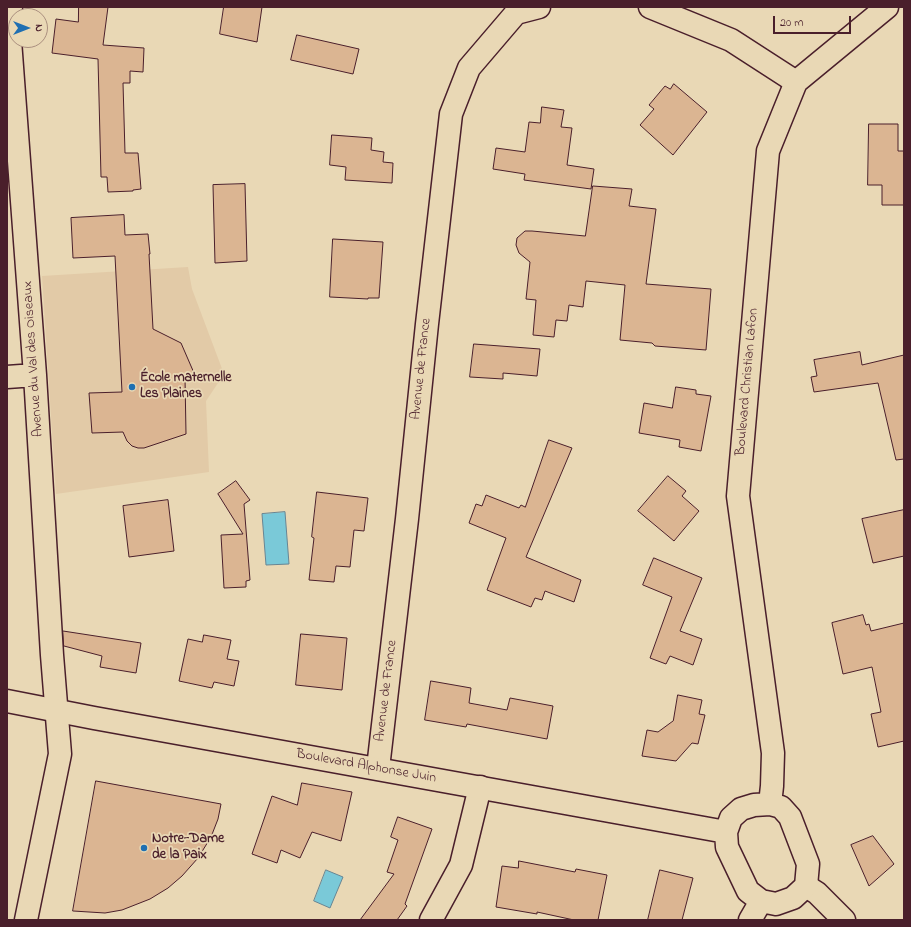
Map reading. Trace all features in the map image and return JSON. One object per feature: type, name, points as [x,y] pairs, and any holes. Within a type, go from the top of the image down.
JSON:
[{"type":"street","name":"Avenue du Val des Oiseaux","points":[[11,7],[9,28],[35,375],[51,640],[60,754],[26,920]]},
{"type":"street","name":"Avenue de France","points":[[378,768],[451,114],[469,68],[516,13],[539,7]]},
{"type":"street","points":[[650,7],[731,40],[796,82]]},
{"type":"street","name":"Boulevard Christian Lafon","points":[[770,804],[773,753],[738,496],[768,151],[796,82],[887,7]]},
{"type":"street","points":[[7,377],[35,375]]},
{"type":"street","name":"Boulevard Alphonse Juin","points":[[7,701],[110,721],[378,768],[726,832]]},
{"type":"street","points":[[431,920],[461,865],[480,787]]},
{"type":"street","points":[[770,804],[781,807],[790,817],[808,864],[806,886],[793,898],[776,904],[761,901],[748,891],[727,846],[726,832],[731,818],[741,809],[754,805],[770,804]]},
{"type":"street","points":[[806,886],[817,893],[844,920]]},
{"type":"street","points":[[750,920],[761,901]]},
{"type":"shaded area","name":"École maternelle Les Plaines","points":[[188,267],[192,289],[224,374],[206,401],[209,472],[56,494],[42,276]]},
{"type":"water","points":[[285,512],[289,564],[266,565],[262,514]]},
{"type":"water","points":[[326,870],[343,877],[330,908],[314,901]]},
{"type":"building","points":[[79,7],[108,7],[103,45],[144,48],[143,72],[130,71],[130,83],[123,83],[125,153],[138,153],[141,189],[133,191],[108,192],[107,177],[101,177],[98,59],[52,53],[56,19],[78,22]]},
{"type":"building","points":[[224,7],[262,7],[257,42],[220,34]]},
{"type":"building","points":[[297,35],[359,49],[353,74],[291,60]]},
{"type":"building","points":[[674,84],[707,112],[673,155],[640,125],[654,109],[649,105],[665,86],[670,89]]},
{"type":"building","points":[[542,107],[564,110],[561,127],[572,128],[567,165],[594,169],[591,189],[524,180],[525,174],[493,169],[496,148],[525,152],[529,122],[540,123]]},
{"type":"building","points":[[869,124],[898,124],[898,151],[904,151],[904,205],[882,205],[882,185],[868,185]]},
{"type":"building","points":[[332,135],[372,138],[371,150],[384,152],[383,162],[393,163],[392,183],[345,180],[346,167],[330,165]]},
{"type":"building","points":[[245,184],[247,261],[215,263],[213,185]]},
{"type":"building","points":[[593,186],[632,189],[629,206],[656,209],[646,284],[711,289],[706,350],[655,346],[652,343],[620,340],[625,285],[586,281],[583,307],[569,305],[567,321],[556,320],[554,337],[533,335],[536,300],[526,299],[530,262],[519,253],[516,245],[517,238],[525,231],[585,236]]},
{"type":"building","points":[[124,215],[125,235],[148,234],[153,329],[181,343],[194,373],[185,378],[186,434],[144,448],[132,446],[127,441],[123,432],[92,433],[89,393],[122,392],[115,256],[73,258],[71,218]]},
{"type":"building","points":[[333,239],[383,242],[379,298],[368,299],[330,297]]},
{"type":"building","points":[[474,344],[540,349],[537,376],[503,373],[503,379],[470,377]]},
{"type":"building","points":[[860,352],[862,365],[904,355],[904,459],[896,460],[878,383],[814,392],[811,377],[817,376],[814,360]]},
{"type":"building","points":[[676,387],[696,390],[696,394],[711,396],[701,451],[679,447],[680,440],[639,433],[644,403],[672,408]]},
{"type":"building","points":[[549,440],[572,448],[526,557],[581,580],[574,602],[545,591],[542,600],[535,598],[531,607],[487,590],[506,538],[469,523],[476,504],[482,506],[486,495],[519,508],[521,505],[525,507]]},
{"type":"building","points":[[668,476],[686,491],[682,496],[699,511],[674,541],[638,511]]},
{"type":"building","points":[[236,481],[250,500],[244,504],[250,580],[246,581],[246,587],[224,588],[221,535],[243,534],[218,494]]},
{"type":"building","points":[[317,492],[368,498],[364,531],[354,530],[350,567],[336,566],[334,582],[309,580]]},
{"type":"building","points":[[168,500],[174,551],[129,557],[123,506]]},
{"type":"building","points":[[904,510],[904,556],[873,563],[862,519]]},
{"type":"building","points":[[654,558],[702,578],[680,631],[702,639],[693,665],[670,656],[666,664],[650,658],[672,597],[643,585]]},
{"type":"building","points":[[863,615],[866,625],[869,624],[871,631],[904,623],[904,741],[878,747],[871,714],[881,712],[872,667],[843,674],[832,623]]},
{"type":"building","points":[[63,631],[141,643],[136,673],[100,667],[102,656],[64,646]]},
{"type":"building","points":[[301,634],[347,638],[342,690],[296,685]]},
{"type":"building","points":[[204,635],[231,640],[227,659],[239,661],[234,686],[214,682],[212,688],[179,681],[188,639],[202,642]]},
{"type":"building","points":[[431,681],[471,688],[469,703],[507,710],[510,698],[553,706],[547,739],[467,724],[466,727],[425,720]]},
{"type":"building","points":[[678,695],[702,700],[699,714],[705,715],[698,744],[692,743],[676,761],[642,756],[647,730],[658,732],[673,721]]},
{"type":"building","name":"Notre-Dame de la Paix","points":[[96,781],[221,804],[218,819],[211,837],[198,858],[182,876],[168,888],[150,899],[122,910],[105,913],[73,911]]},
{"type":"building","points":[[302,783],[352,792],[341,841],[312,832],[300,858],[281,850],[277,863],[252,854],[272,796],[297,805]]},
{"type":"building","points":[[398,817],[432,829],[405,904],[407,906],[397,920],[360,920],[394,874],[387,872],[398,840],[391,837]]},
{"type":"building","points":[[873,836],[894,864],[869,886],[851,845]]},
{"type":"building","points":[[519,861],[575,872],[576,869],[607,875],[598,920],[574,920],[537,912],[537,914],[496,907],[502,866],[518,868]]},
{"type":"building","points":[[660,870],[693,878],[682,920],[648,920]]},
{"type":"place","name":"École maternelle Les Plaines","points":[[132,387]]},
{"type":"place","name":"Notre-Dame de la Paix","points":[[144,848]]}]
